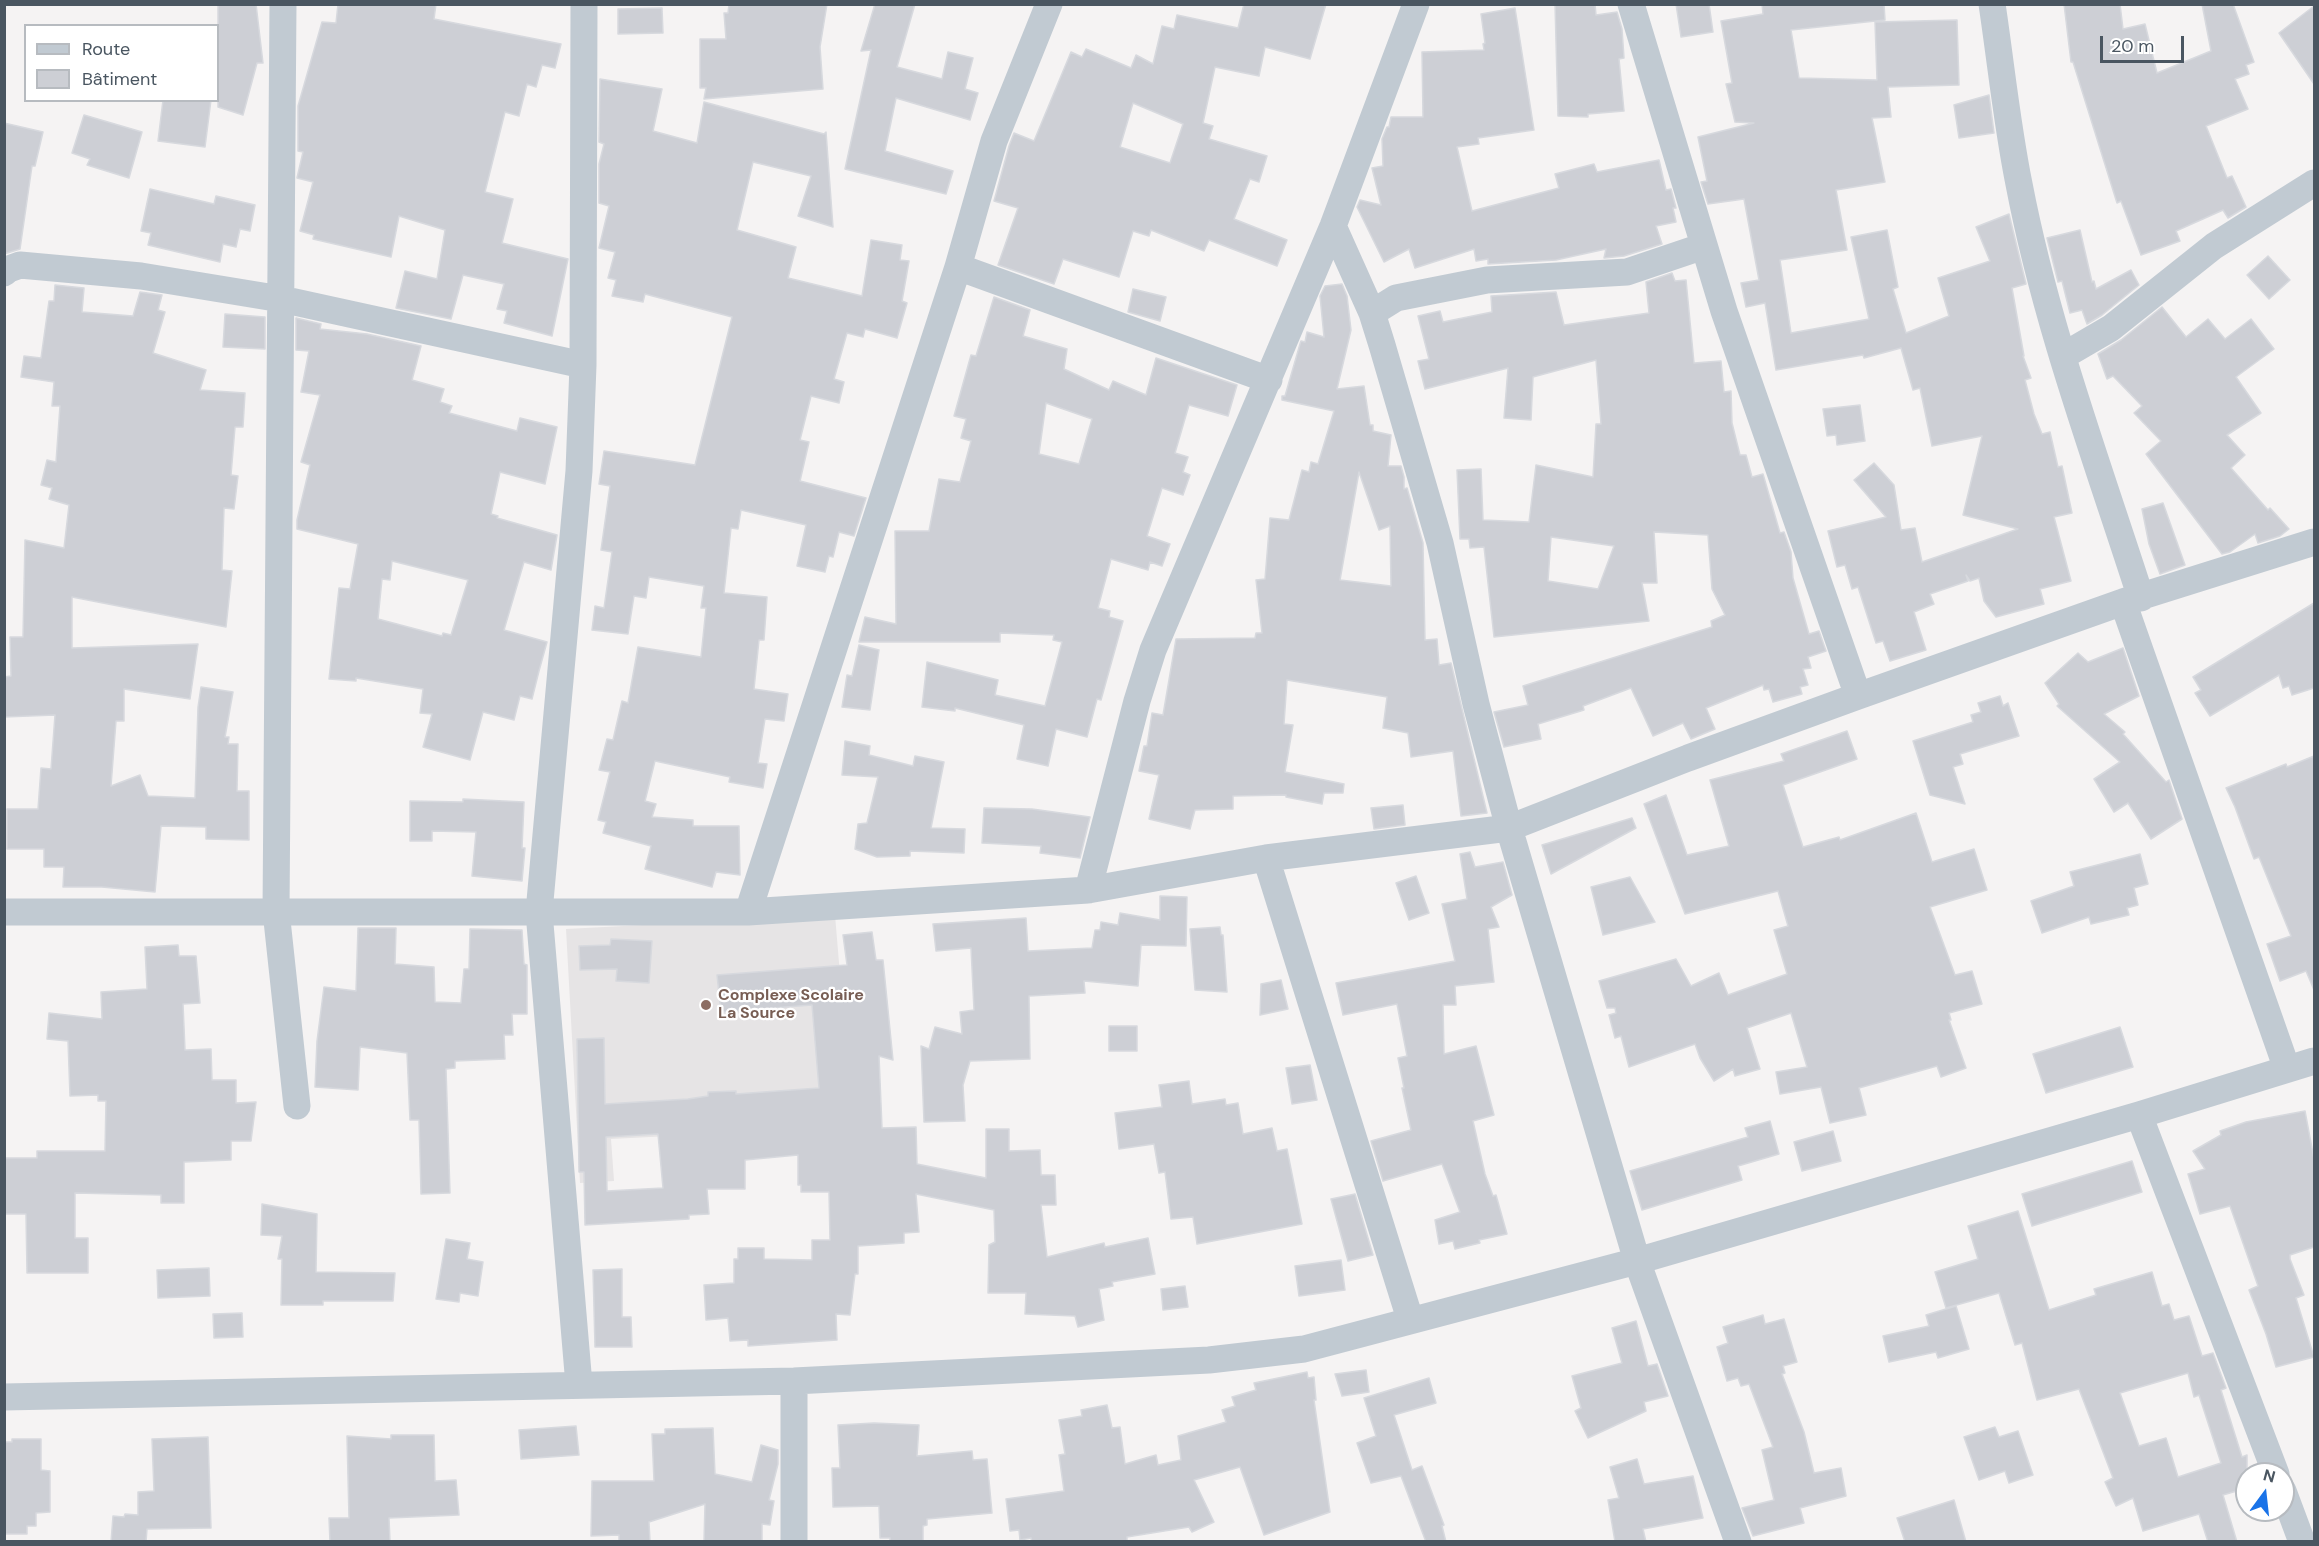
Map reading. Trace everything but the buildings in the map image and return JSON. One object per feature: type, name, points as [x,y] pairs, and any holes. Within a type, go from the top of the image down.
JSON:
[{"type":"street","points":[[284,4],[276,911],[297,1106]]},
{"type":"street","points":[[579,1385],[539,912],[579,471],[583,364],[584,4]]},
{"type":"street","points":[[748,912],[958,267],[994,141],[1046,17],[1049,4]]},
{"type":"street","points":[[1088,890],[1137,701],[1153,650],[1333,225],[1416,4]]},
{"type":"street","points":[[1630,4],[1724,311],[1858,696]]},
{"type":"street","points":[[1992,4],[2019,184],[2063,356],[2132,600],[2287,1069]]},
{"type":"street","points":[[2063,356],[2111,328],[2214,246],[2314,183]]},
{"type":"street","points":[[1333,225],[1372,313],[1440,543],[1476,704],[1509,828],[1637,1261],[1738,1542]]},
{"type":"street","points":[[1372,313],[1396,298],[1487,280],[1627,272],[1704,246]]},
{"type":"street","points":[[4,273],[20,265],[141,276],[281,299],[583,364]]},
{"type":"street","points":[[958,267],[1269,380]]},
{"type":"street","points":[[4,912],[748,912],[1088,890],[1266,858],[1509,828],[1688,758],[1858,696],[2132,600],[2314,542]]},
{"type":"street","points":[[1266,858],[1410,1319]]},
{"type":"street","points":[[4,1397],[794,1381],[1209,1360],[1304,1349],[1410,1319],[1637,1261],[2139,1115],[2314,1061]]},
{"type":"street","points":[[2139,1115],[2271,1462]]},
{"type":"street","points":[[794,1381],[794,1542]]},
{"type":"street","points":[[2295,1522],[2302,1542]]},
{"type":"shaded area","name":"Complexe Scolaire La Source","points":[[835,915],[849,1082],[828,1128],[611,1139],[614,1181],[580,1183],[566,929]]},
{"type":"place","name":"Complexe Scolaire La Source","points":[[706,1005]]}]
